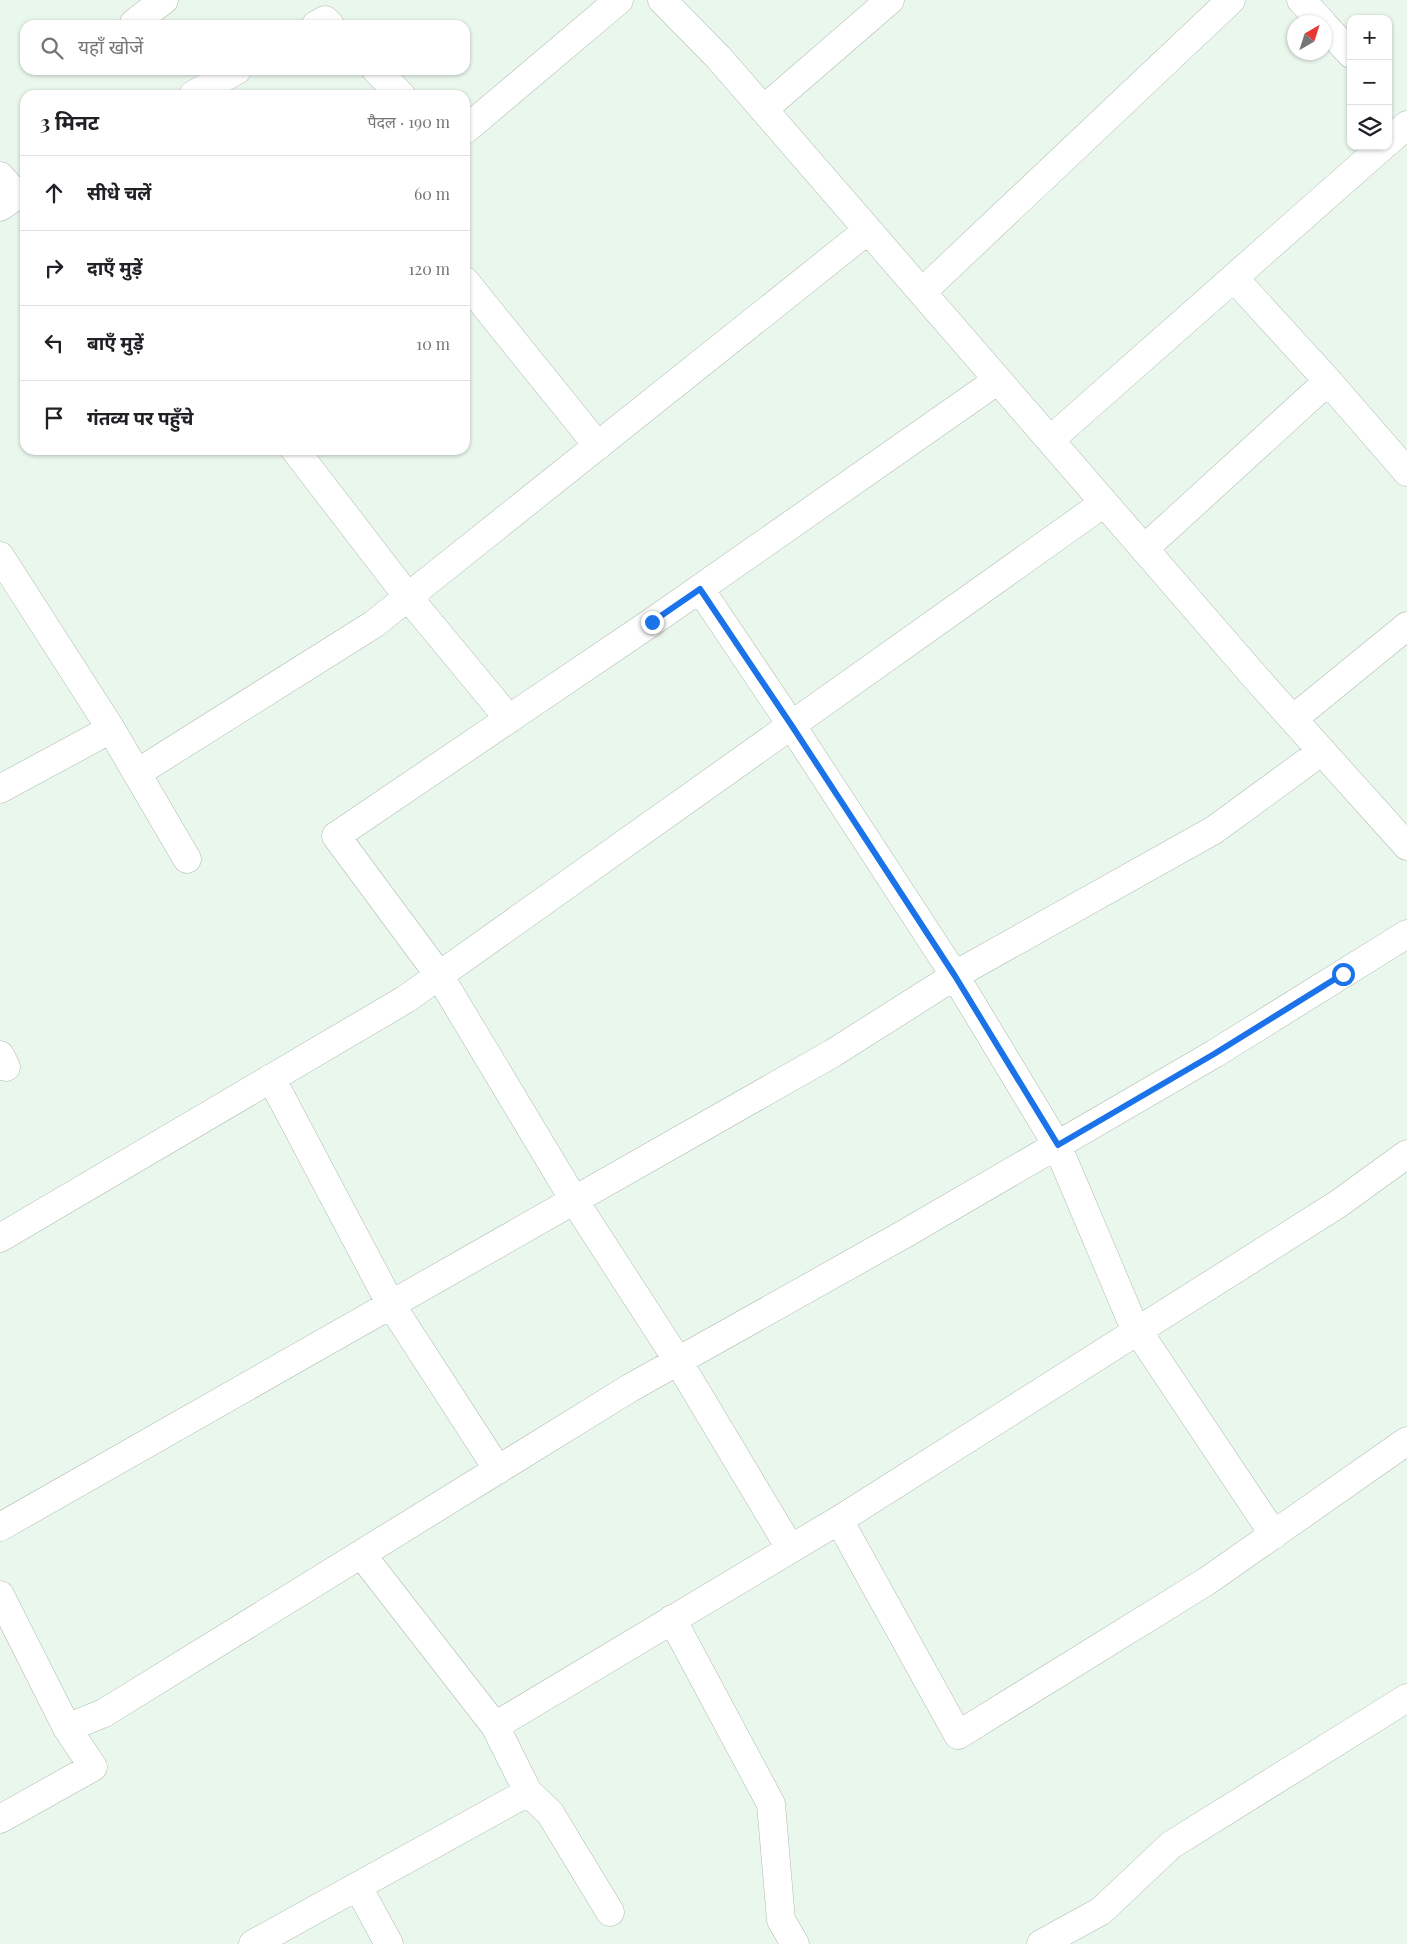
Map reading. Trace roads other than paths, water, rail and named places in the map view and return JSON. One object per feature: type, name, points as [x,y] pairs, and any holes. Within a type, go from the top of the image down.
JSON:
[{"type":"street","points":[[138,20],[164,0]]},
{"type":"street","points":[[470,126],[619,0]]},
{"type":"street","points":[[662,0],[719,58],[764,109],[1293,720],[1407,846]]},
{"type":"street","points":[[764,109],[890,0]]},
{"type":"street","points":[[922,292],[1231,0]]},
{"type":"street","points":[[1301,0],[1315,15]]},
{"type":"street","points":[[1332,34],[1347,50]]},
{"type":"street","points":[[202,90],[228,75]]},
{"type":"street","points":[[381,75],[396,90]]},
{"type":"street","points":[[1392,139],[1407,126]]},
{"type":"street","points":[[1050,440],[1378,150]]},
{"type":"street","points":[[137,773],[374,624],[868,230]]},
{"type":"street","points":[[1234,278],[1328,381],[1407,472]]},
{"type":"street","points":[[470,286],[598,446]]},
{"type":"street","points":[[790,1548],[678,1361],[574,1200],[439,975],[336,836],[700,589],[998,380]]},
{"type":"street","points":[[1144,549],[1328,381]]},
{"type":"street","points":[[299,455],[408,596],[509,719]]},
{"type":"street","points":[[0,1238],[406,999],[1104,503]]},
{"type":"street","points":[[0,556],[111,729],[187,859]]},
{"type":"street","points":[[700,589],[955,976],[1058,1145],[1132,1322],[1274,1535]]},
{"type":"street","points":[[1293,720],[1407,626]]},
{"type":"street","points":[[0,789],[111,729]]},
{"type":"street","points":[[0,1527],[832,1053],[955,976],[1214,830],[1322,751]]},
{"type":"street","points":[[67,1728],[104,1713],[630,1388],[1058,1145],[1214,1054],[1407,934]]},
{"type":"street","points":[[271,1078],[391,1304],[498,1470]]},
{"type":"street","points":[[495,1726],[839,1520],[1338,1204],[1407,1154]]},
{"type":"street","points":[[839,1520],[958,1735],[1207,1581],[1407,1441]]},
{"type":"street","points":[[362,1555],[495,1726],[528,1792],[550,1813],[610,1912]]},
{"type":"street","points":[[0,1595],[67,1728],[93,1767],[0,1819]]},
{"type":"street","points":[[672,1619],[770,1804],[781,1920],[795,1944]]},
{"type":"street","points":[[1041,1944],[1101,1911],[1171,1845],[1407,1698]]},
{"type":"street","points":[[254,1944],[528,1792]]},
{"type":"street","points":[[358,1887],[389,1944]]}]
